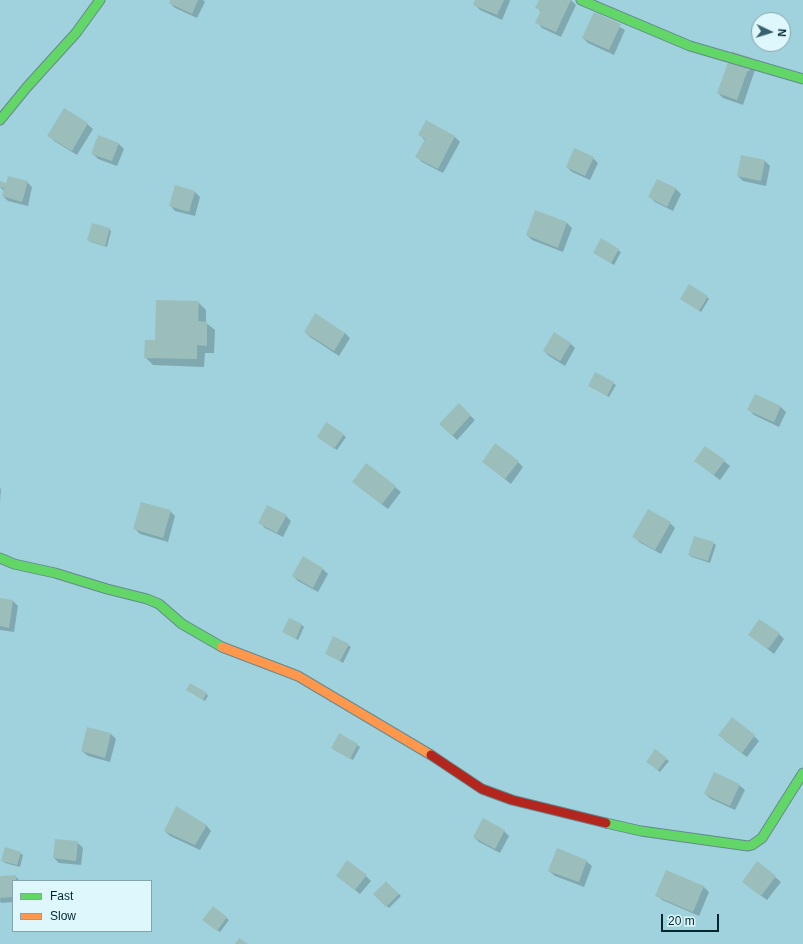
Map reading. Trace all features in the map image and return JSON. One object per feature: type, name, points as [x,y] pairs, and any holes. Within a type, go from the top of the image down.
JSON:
[{"type":"street","points":[[0,120],[27,87],[76,33],[100,0]]},
{"type":"street","points":[[580,0],[690,46],[803,79]]},
{"type":"street","points":[[0,558],[14,564],[55,573],[147,599],[159,604],[182,624],[220,646],[298,676],[420,748],[482,789],[512,800],[573,816],[641,831],[748,846],[762,838],[803,773]]},
{"type":"building","points":[[170,0],[198,0],[192,14],[169,3]]},
{"type":"building","points":[[475,0],[504,0],[497,15],[473,5]]},
{"type":"building","points":[[539,0],[571,0],[556,32],[535,23],[541,10],[535,8]]},
{"type":"building","points":[[594,12],[621,24],[609,50],[582,38]]},
{"type":"building","points":[[732,51],[752,58],[737,100],[717,93]]},
{"type":"building","points":[[64,108],[88,123],[72,151],[47,136]]},
{"type":"building","points":[[426,120],[455,136],[438,169],[415,157],[425,139],[418,135]]},
{"type":"building","points":[[98,135],[119,143],[112,161],[91,154]]},
{"type":"building","points":[[574,148],[594,157],[585,176],[566,167]]},
{"type":"building","points":[[741,155],[765,160],[761,181],[737,176]]},
{"type":"building","points":[[8,176],[28,181],[22,202],[2,196],[4,188],[0,187],[0,181],[6,183]]},
{"type":"building","points":[[657,179],[676,188],[667,207],[648,197]]},
{"type":"building","points":[[175,185],[195,191],[189,212],[169,206]]},
{"type":"building","points":[[535,210],[567,222],[558,248],[526,235]]},
{"type":"building","points":[[92,223],[110,228],[105,246],[87,240]]},
{"type":"building","points":[[601,238],[619,249],[611,263],[593,253]]},
{"type":"building","points":[[689,284],[708,296],[699,311],[680,299]]},
{"type":"building","points":[[156,300],[199,301],[198,321],[207,322],[207,346],[197,345],[197,359],[144,358],[145,340],[155,340]]},
{"type":"building","points":[[315,313],[345,333],[334,351],[304,332]]},
{"type":"building","points":[[554,332],[571,343],[560,361],[543,351]]},
{"type":"building","points":[[595,372],[614,382],[607,396],[588,386]]},
{"type":"building","points":[[755,394],[781,406],[774,422],[747,410]]},
{"type":"building","points":[[459,403],[471,415],[452,436],[439,424]]},
{"type":"building","points":[[326,422],[344,434],[334,449],[317,437]]},
{"type":"building","points":[[495,443],[519,461],[505,479],[482,462]]},
{"type":"building","points":[[705,446],[725,460],[714,475],[694,461]]},
{"type":"building","points":[[366,463],[396,486],[382,504],[352,482]]},
{"type":"building","points":[[141,502],[171,510],[163,538],[133,529]]},
{"type":"building","points":[[267,505],[287,515],[277,533],[258,523]]},
{"type":"building","points":[[648,509],[671,522],[655,550],[632,537]]},
{"type":"building","points":[[694,536],[714,542],[708,561],[688,555]]},
{"type":"building","points":[[303,556],[323,568],[313,588],[292,576]]},
{"type":"building","points":[[0,598],[13,600],[9,628],[0,626]]},
{"type":"building","points":[[289,618],[302,624],[296,639],[282,632]]},
{"type":"building","points":[[759,619],[780,633],[768,649],[748,635]]},
{"type":"building","points":[[333,636],[349,644],[340,661],[325,654]]},
{"type":"building","points":[[190,683],[207,693],[203,700],[186,690]]},
{"type":"building","points":[[732,717],[755,735],[742,753],[718,735]]},
{"type":"building","points":[[87,727],[111,733],[105,758],[81,751]]},
{"type":"building","points":[[339,733],[358,744],[350,759],[331,748]]},
{"type":"building","points":[[655,749],[667,758],[658,770],[646,762]]},
{"type":"building","points":[[714,772],[740,784],[730,806],[704,794]]},
{"type":"building","points":[[176,806],[207,825],[195,845],[164,831]]},
{"type":"building","points":[[483,818],[505,830],[495,849],[473,837]]},
{"type":"building","points":[[55,839],[78,841],[76,861],[53,858]]},
{"type":"building","points":[[5,847],[21,852],[17,865],[1,861]]},
{"type":"building","points":[[557,848],[587,860],[579,882],[548,871]]},
{"type":"building","points":[[347,860],[367,875],[355,890],[336,876]]},
{"type":"building","points":[[757,861],[776,876],[761,896],[742,882]]},
{"type":"building","points":[[666,870],[704,886],[693,912],[655,896]]},
{"type":"building","points":[[16,875],[16,880],[12,880],[12,897],[0,898],[0,876]]},
{"type":"building","points":[[386,881],[399,894],[386,907],[373,894]]},
{"type":"building","points":[[213,906],[227,917],[217,931],[202,920]]},
{"type":"building","points":[[239,938],[248,944],[235,944]]},
{"type":"traffic: fast","points":[[0,120],[27,87],[76,33],[100,0]]},
{"type":"traffic: fast","points":[[581,0],[690,46],[803,79]]},
{"type":"traffic: fast","points":[[0,558],[14,564],[55,573],[107,589],[147,599],[159,604],[182,624],[222,647]]},
{"type":"traffic: fast","points":[[606,823],[641,831],[748,846],[752,845],[762,838],[803,773]]},
{"type":"traffic: slow","points":[[222,647],[298,676],[431,755]]},
{"type":"traffic: jam","points":[[431,755],[482,789],[512,800],[606,823]]}]
